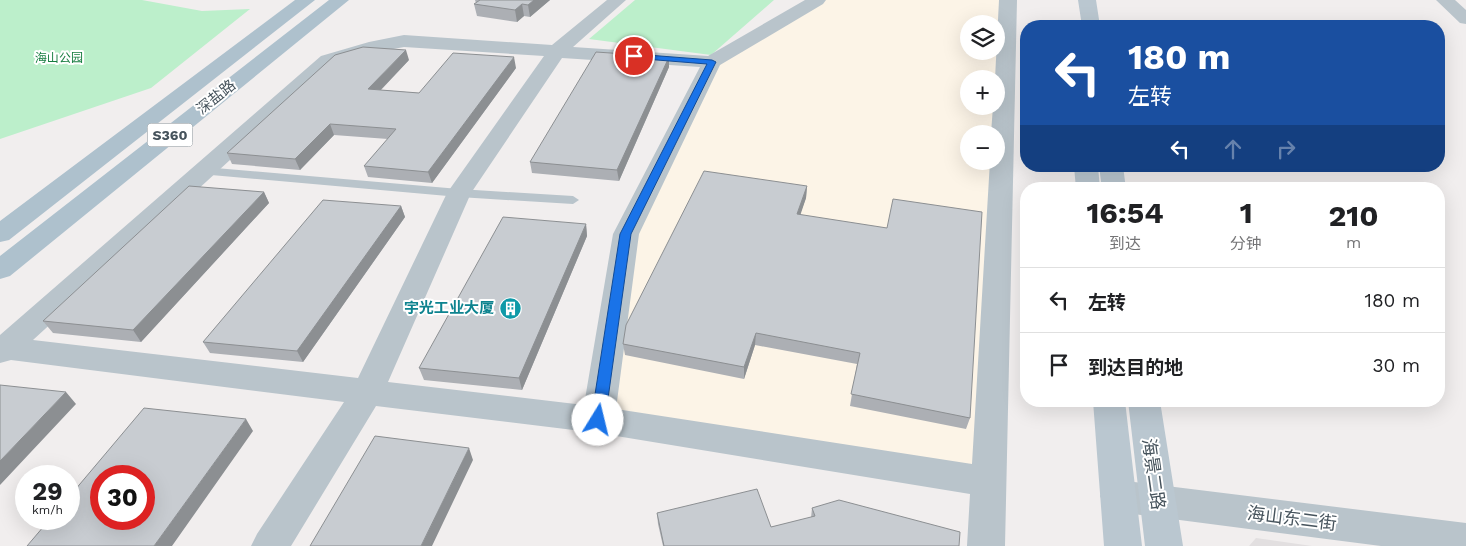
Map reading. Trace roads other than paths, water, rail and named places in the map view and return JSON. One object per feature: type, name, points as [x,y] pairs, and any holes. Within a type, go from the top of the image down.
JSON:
[{"type":"main road","name":"深盐路","points":[[0,234],[306,0]]},
{"type":"main road","name":"深盐路","points":[[0,270],[340,0]]},
{"type":"street","points":[[270,546],[367,393],[459,193],[557,51],[616,0]]},
{"type":"street","points":[[598,420],[626,234],[712,62],[814,0]]},
{"type":"street","points":[[986,546],[1008,0]]},
{"type":"street","points":[[1088,0],[1090,20]]},
{"type":"street","points":[[1446,0],[1466,18]]},
{"type":"street","points":[[2,350],[328,60],[369,48],[404,41],[712,62]]},
{"type":"street","points":[[2,350],[598,420],[988,482]]},
{"type":"street","points":[[1110,407],[1123,546]]},
{"type":"street","name":"海景二路","points":[[1145,407],[1164,546]]},
{"type":"street","name":"海山东二街","points":[[1118,496],[1466,540]]},
{"type":"lane","points":[[204,171],[459,193],[573,200]]},
{"type":"place","name":"宇光工业大厦","points":[[510,308]]},
{"type":"park label","name":"海山公园","points":[[59,58]]}]
